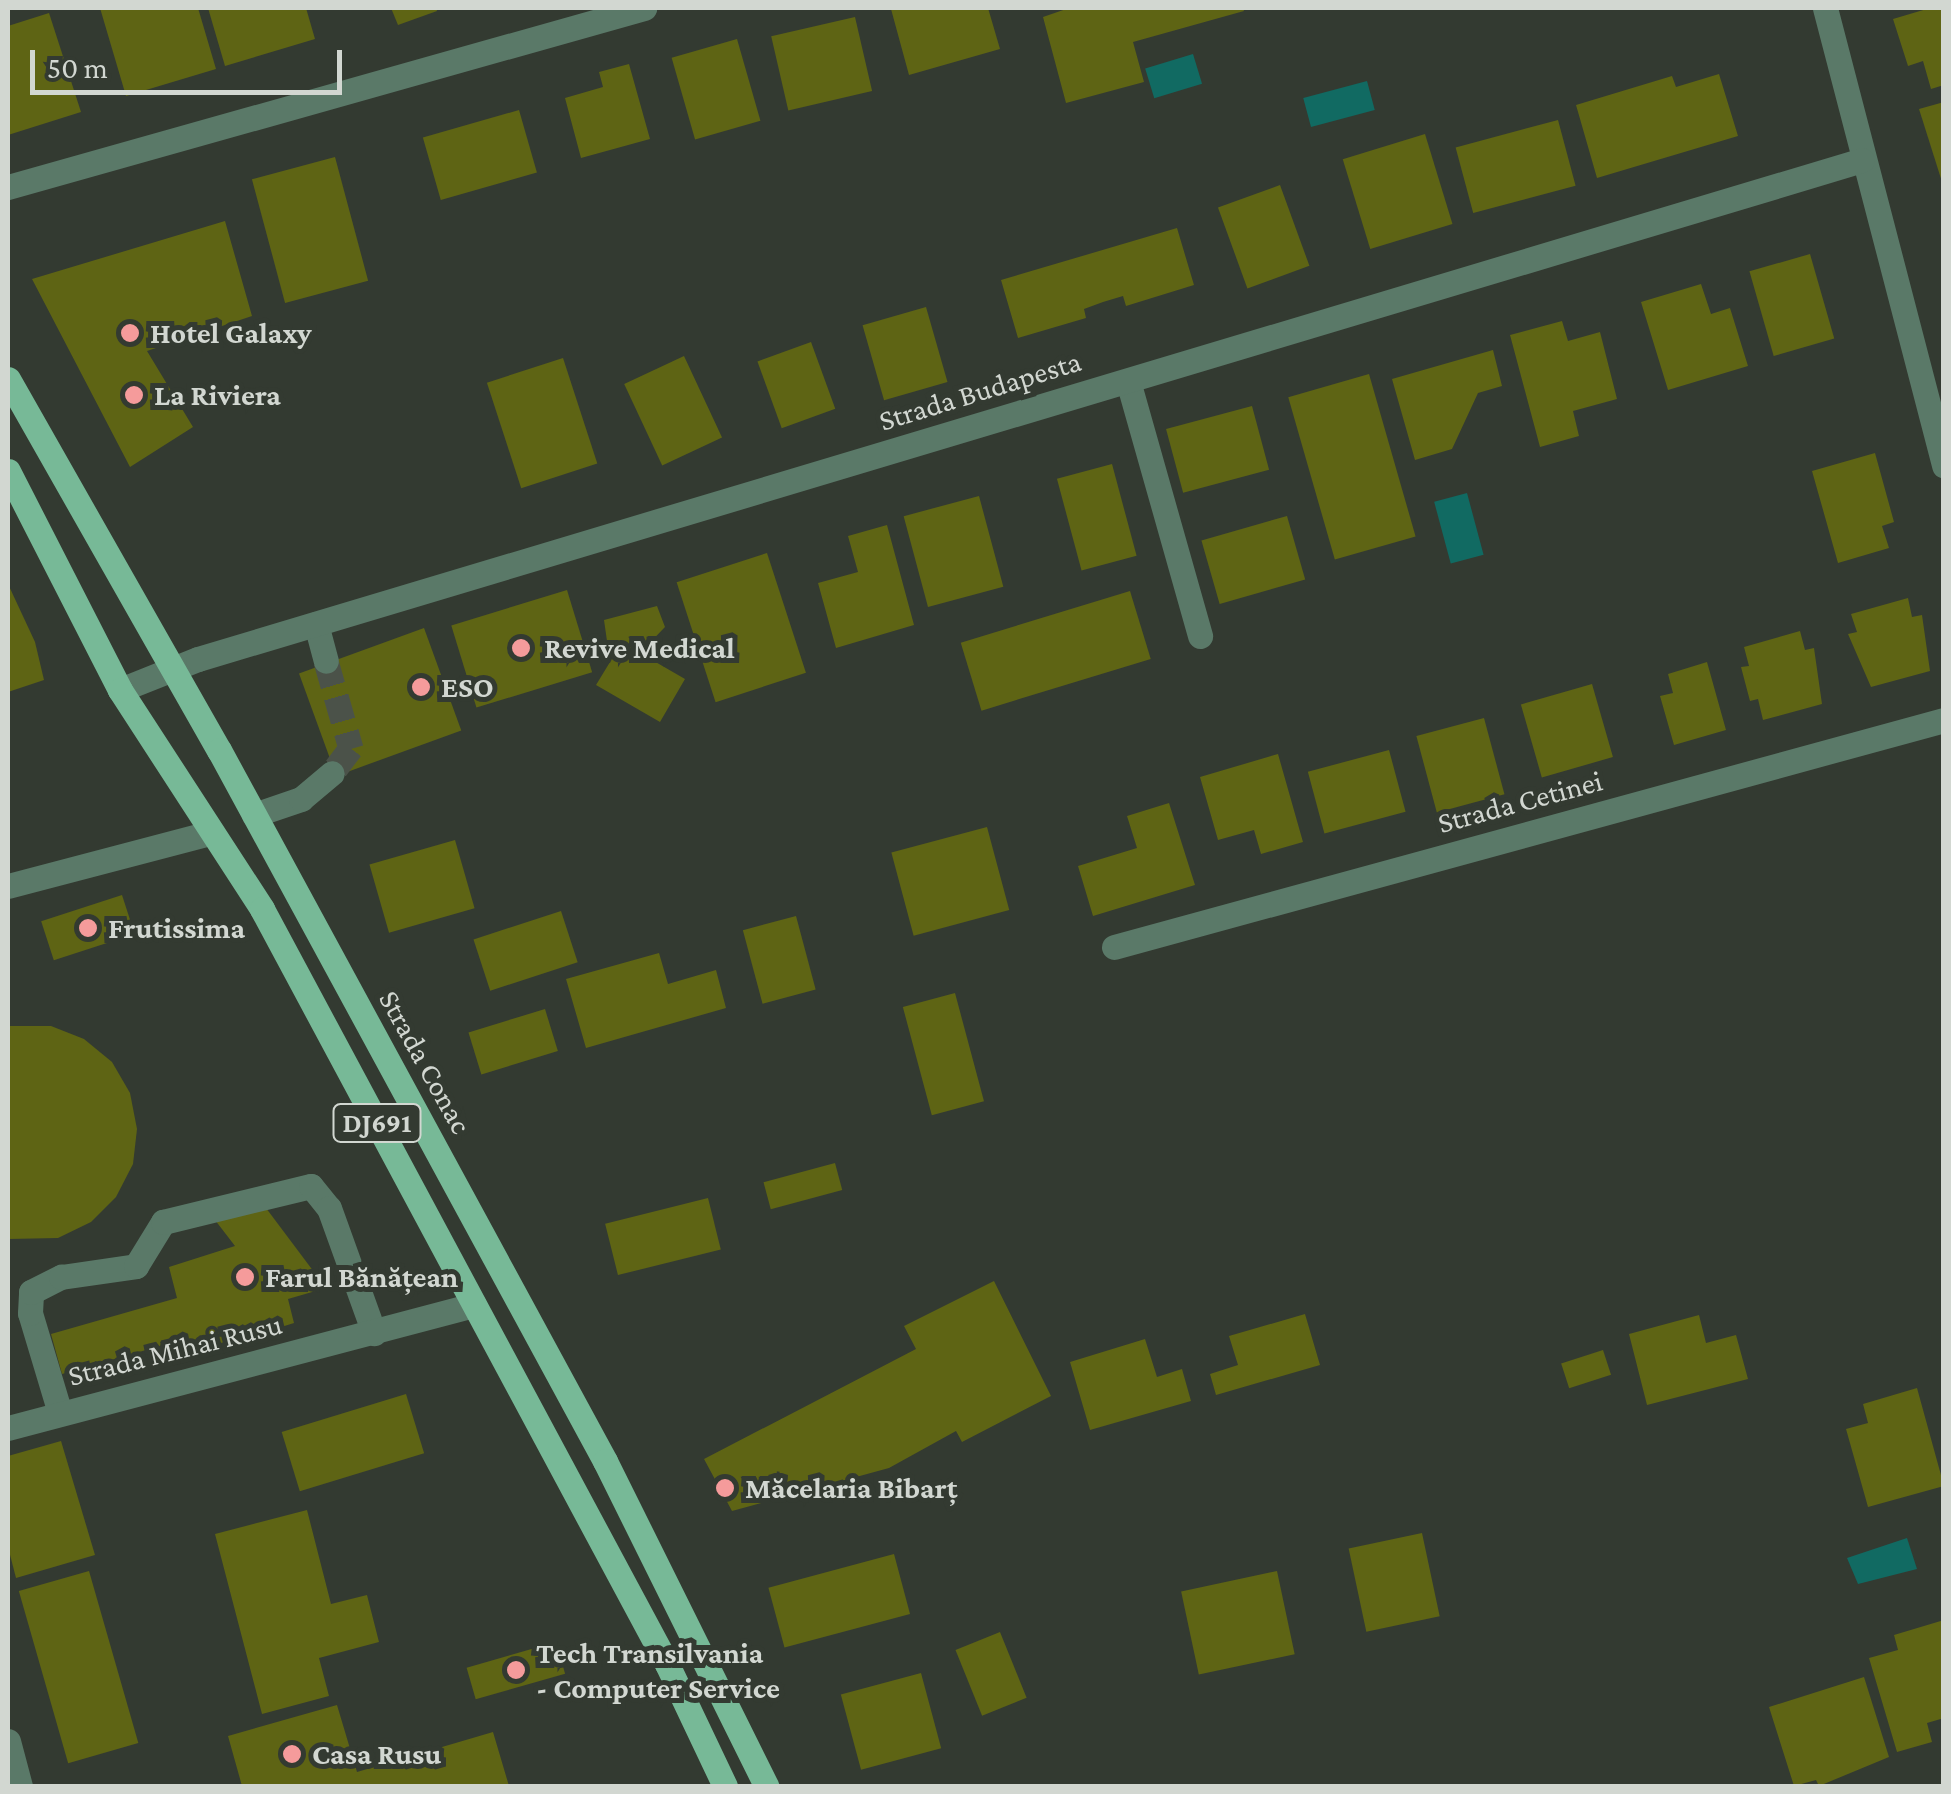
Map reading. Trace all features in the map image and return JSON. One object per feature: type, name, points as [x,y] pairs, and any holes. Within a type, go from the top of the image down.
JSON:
[{"type":"main road","name":"Strada Conac","points":[[8,379],[254,815],[606,1462],[766,1786]]},
{"type":"main road","name":"DJ691","points":[[8,472],[19,514],[120,690],[262,909],[667,1664],[724,1786]]},
{"type":"street","points":[[8,186],[644,8]]},
{"type":"street","points":[[1825,8],[1942,456]]},
{"type":"street","name":"Strada Budapesta","points":[[120,690],[169,669],[316,624],[1862,160]]},
{"type":"street","points":[[1128,380],[1200,636]]},
{"type":"street","points":[[316,624],[326,661]]},
{"type":"street","name":"Strada Cetinei","points":[[1114,947],[1944,720]]},
{"type":"street","points":[[254,815],[301,799],[332,773]]},
{"type":"street","points":[[8,886],[210,833]]},
{"type":"street","points":[[60,1413],[30,1313],[31,1292],[61,1277],[136,1266],[163,1222],[311,1186],[329,1208],[374,1333]]},
{"type":"street","name":"Strada Mihai Rusu","points":[[8,1428],[474,1305]]},
{"type":"street","points":[[8,1741],[20,1786]]},
{"type":"water","points":[[1193,54],[1202,84],[1154,98],[1145,69]]},
{"type":"water","points":[[1367,81],[1375,110],[1311,127],[1303,98]]},
{"type":"water","points":[[1467,493],[1484,555],[1451,564],[1434,502]]},
{"type":"water","points":[[1907,1538],[1917,1569],[1858,1584],[1847,1558]]},
{"type":"building","points":[[100,8],[198,8],[216,69],[126,96]]},
{"type":"building","points":[[208,8],[306,8],[315,39],[225,66]]},
{"type":"building","points":[[391,8],[436,8],[437,11],[398,25]]},
{"type":"building","points":[[988,8],[1000,49],[909,75],[891,9]]},
{"type":"building","points":[[1069,8],[1244,11],[1133,42],[1144,82],[1066,103],[1043,17]]},
{"type":"building","points":[[1944,8],[1944,85],[1931,89],[1923,61],[1908,66],[1893,19]]},
{"type":"building","points":[[49,13],[81,112],[8,135],[8,26]]},
{"type":"building","points":[[855,17],[872,91],[788,110],[771,36]]},
{"type":"building","points":[[737,39],[760,121],[695,139],[672,58]]},
{"type":"building","points":[[629,64],[650,139],[581,158],[565,98],[603,87],[599,72]]},
{"type":"building","points":[[1719,74],[1738,136],[1597,178],[1576,105],[1672,76],[1676,87]]},
{"type":"building","points":[[1944,102],[1944,185],[1943,185],[1919,109]]},
{"type":"building","points":[[519,110],[537,172],[441,200],[423,138]]},
{"type":"building","points":[[1558,120],[1576,186],[1473,213],[1456,147]]},
{"type":"building","points":[[1425,134],[1452,224],[1370,249],[1343,159]]},
{"type":"building","points":[[335,157],[368,281],[285,303],[252,179]]},
{"type":"building","points":[[1280,185],[1309,266],[1247,288],[1218,208]]},
{"type":"building","name":"Hotel Galaxy","points":[[225,221],[252,316],[147,351],[193,427],[130,467],[32,279]]},
{"type":"building","points":[[1177,228],[1194,285],[1126,306],[1123,296],[1103,302],[1084,309],[1086,318],[1018,338],[1001,280]]},
{"type":"building","points":[[1810,254],[1834,339],[1774,356],[1749,271]]},
{"type":"building","points":[[1701,284],[1711,314],[1730,308],[1748,366],[1668,390],[1641,302]]},
{"type":"building","points":[[926,307],[947,382],[884,400],[863,325]]},
{"type":"building","points":[[1562,321],[1568,341],[1600,332],[1617,399],[1573,411],[1579,436],[1540,447],[1510,335]]},
{"type":"building","points":[[811,342],[835,409],[782,428],[757,361]]},
{"type":"building","points":[[1493,350],[1502,386],[1478,393],[1452,449],[1415,460],[1392,379]]},
{"type":"building","points":[[684,356],[722,438],[662,465],[624,384]]},
{"type":"building","points":[[563,358],[597,464],[521,488],[487,383]]},
{"type":"building","points":[[1369,374],[1416,536],[1335,560],[1288,397]]},
{"type":"building","points":[[1252,406],[1269,470],[1183,493],[1166,429]]},
{"type":"building","points":[[1875,453],[1894,522],[1882,526],[1889,548],[1838,563],[1812,471]]},
{"type":"building","points":[[1112,464],[1137,556],[1082,571],[1057,479]]},
{"type":"building","points":[[979,496],[1003,587],[928,607],[904,516]]},
{"type":"building","points":[[1287,516],[1305,579],[1220,604],[1201,541]]},
{"type":"building","points":[[887,525],[914,625],[836,648],[818,583],[858,572],[848,536]]},
{"type":"building","points":[[767,553],[806,673],[716,702],[677,582]]},
{"type":"building","points":[[8,584],[35,642],[44,680],[8,692]]},
{"type":"building","name":"Revive Medical","points":[[567,590],[592,672],[476,708],[451,625]]},
{"type":"building","points":[[1130,591],[1151,659],[981,711],[961,643]]},
{"type":"building","points":[[1908,598],[1912,617],[1922,615],[1930,671],[1871,687],[1848,634],[1857,632],[1851,614]]},
{"type":"building","points":[[657,606],[665,627],[640,653],[685,679],[660,722],[596,685],[610,662],[604,620]]},
{"type":"building","points":[[424,628],[461,730],[336,776],[299,673]]},
{"type":"building","points":[[1800,631],[1805,650],[1814,648],[1822,704],[1763,720],[1758,699],[1750,701],[1741,667],[1749,666],[1744,647]]},
{"type":"building","points":[[1707,662],[1726,730],[1674,745],[1660,696],[1673,693],[1668,674]]},
{"type":"building","points":[[1592,684],[1613,757],[1542,777],[1521,704]]},
{"type":"building","points":[[1484,718],[1504,794],[1437,812],[1416,736]]},
{"type":"building","points":[[1389,750],[1406,812],[1324,834],[1308,772]]},
{"type":"building","points":[[1278,754],[1303,842],[1261,854],[1254,830],[1218,840],[1200,777]]},
{"type":"building","points":[[1169,803],[1195,885],[1093,916],[1078,866],[1137,848],[1127,816]]},
{"type":"building","points":[[987,827],[1009,910],[914,936],[891,853]]},
{"type":"building","points":[[455,840],[475,908],[389,933],[369,865]]},
{"type":"building","name":"Frutissima","points":[[122,895],[135,934],[54,960],[41,921]]},
{"type":"building","points":[[561,911],[578,962],[490,991],[474,939]]},
{"type":"building","points":[[796,916],[816,989],[763,1004],[743,930]]},
{"type":"building","points":[[659,953],[668,984],[716,970],[726,1008],[586,1048],[566,979]]},
{"type":"building","points":[[955,993],[984,1101],[932,1115],[903,1007]]},
{"type":"building","points":[[545,1009],[558,1051],[481,1074],[468,1032]]},
{"type":"building","points":[[8,1026],[51,1026],[84,1039],[112,1062],[130,1093],[137,1129],[133,1164],[116,1197],[91,1222],[58,1238],[8,1239]]},
{"type":"building","points":[[835,1163],[842,1190],[771,1209],[764,1182]]},
{"type":"building","points":[[708,1198],[721,1249],[618,1275],[605,1224]]},
{"type":"building","name":"Farul Bănățean","points":[[266,1208],[326,1288],[288,1299],[294,1323],[195,1354],[188,1338],[62,1374],[51,1334],[177,1298],[169,1267],[235,1246],[215,1220]]},
{"type":"building","points":[[994,1281],[1051,1396],[962,1442],[956,1431],[889,1468],[732,1511],[704,1459],[916,1349],[904,1326]]},
{"type":"building","points":[[1305,1314],[1320,1365],[1216,1395],[1210,1374],[1238,1365],[1229,1336]]},
{"type":"building","points":[[1699,1315],[1706,1343],[1736,1335],[1748,1379],[1647,1405],[1629,1334]]},
{"type":"building","points":[[1145,1339],[1157,1377],[1182,1369],[1191,1401],[1090,1430],[1070,1362]]},
{"type":"building","points":[[1603,1350],[1611,1375],[1569,1388],[1561,1364]]},
{"type":"building","points":[[1917,1388],[1944,1486],[1868,1507],[1846,1429],[1868,1423],[1863,1404]]},
{"type":"building","points":[[406,1394],[424,1453],[300,1491],[282,1432]]},
{"type":"building","points":[[61,1441],[95,1555],[16,1578],[8,1547],[8,1456]]},
{"type":"building","points":[[307,1510],[331,1604],[367,1595],[379,1642],[319,1658],[329,1696],[262,1714],[215,1534]]},
{"type":"building","points":[[1422,1533],[1440,1616],[1366,1632],[1349,1549]]},
{"type":"building","points":[[894,1554],[910,1614],[784,1648],[768,1588]]},
{"type":"building","points":[[89,1571],[138,1743],[68,1763],[19,1591]]},
{"type":"building","points":[[1277,1571],[1295,1654],[1199,1675],[1181,1591]]},
{"type":"building","points":[[1944,1620],[1944,1718],[1927,1723],[1932,1742],[1897,1752],[1869,1658],[1898,1650],[1894,1635]]},
{"type":"building","points":[[1000,1632],[1027,1698],[982,1716],[955,1650]]},
{"type":"building","name":"Tech Transilvania - Computer Service","points":[[556,1642],[565,1674],[476,1699],[467,1668]]},
{"type":"building","points":[[921,1673],[941,1748],[861,1770],[841,1694]]},
{"type":"building","points":[[1864,1677],[1889,1757],[1819,1786],[1816,1780],[1794,1786],[1769,1707]]},
{"type":"building","name":"Casa Rusu","points":[[337,1705],[357,1772],[493,1732],[509,1786],[242,1786],[228,1736]]},
{"type":"tunnel","points":[[326,661],[351,748],[332,773]]},
{"type":"place","name":"Hotel Galaxy","points":[[130,333]]},
{"type":"place","name":"La Riviera","points":[[134,395]]},
{"type":"place","name":"Revive Medical","points":[[521,648]]},
{"type":"place","name":"ESO","points":[[421,687]]},
{"type":"place","name":"Frutissima","points":[[88,928]]},
{"type":"place","name":"Farul Bănățean","points":[[245,1277]]},
{"type":"place","name":"Măcelaria Bibarț","points":[[725,1488]]},
{"type":"place","name":"Tech Transilvania - Computer Service","points":[[516,1670]]},
{"type":"place","name":"Casa Rusu","points":[[292,1754]]}]
